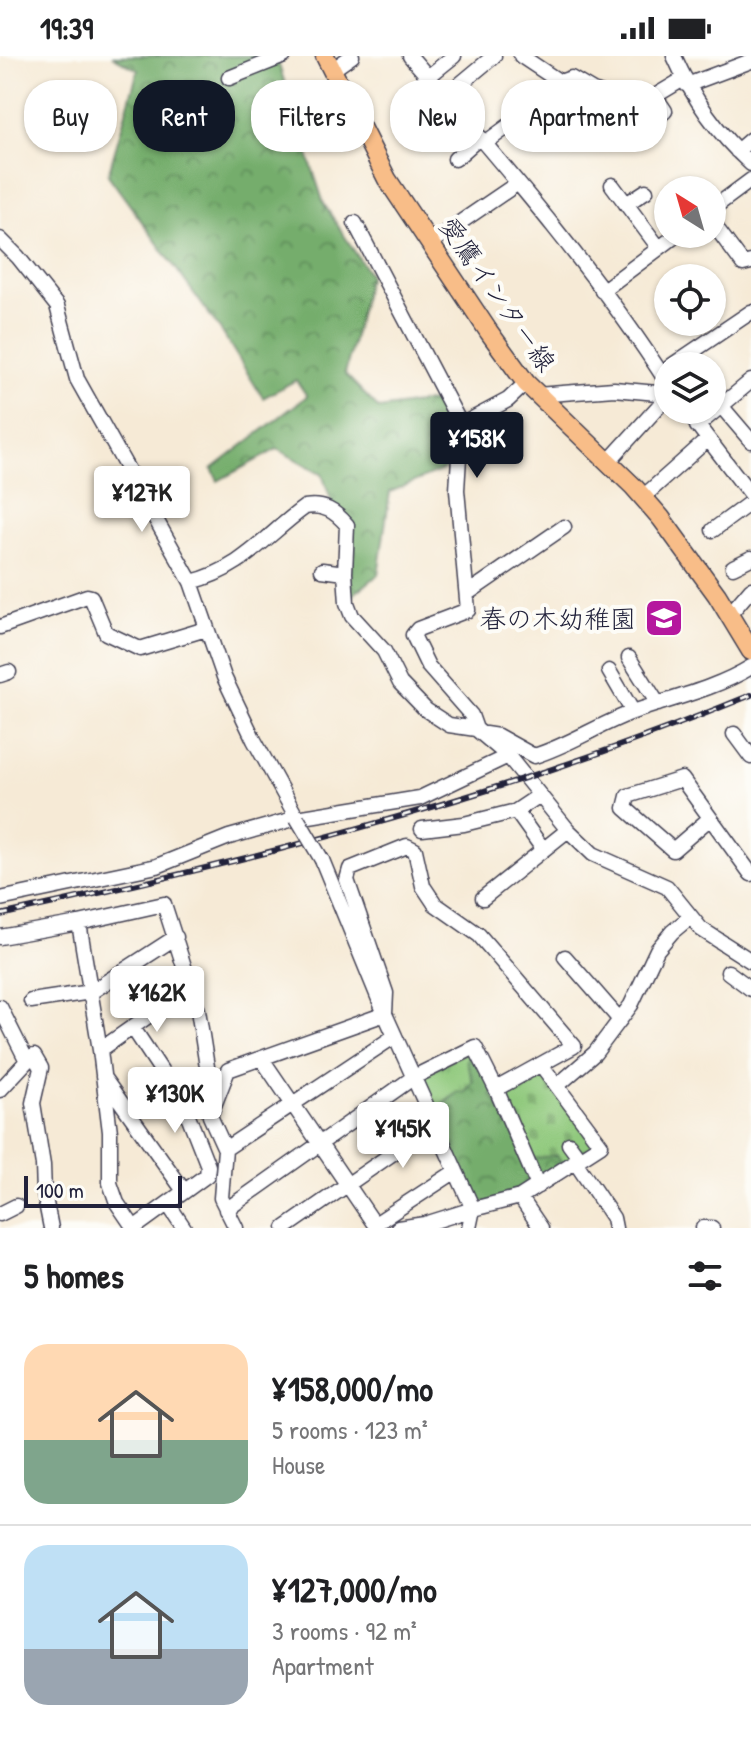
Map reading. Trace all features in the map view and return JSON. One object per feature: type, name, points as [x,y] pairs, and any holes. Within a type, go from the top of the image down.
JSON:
[{"type":"main road","name":"愛鷹インター線","points":[[373,152],[387,179],[532,389],[643,497],[684,546],[745,635],[751,651]]},
{"type":"street","points":[[229,78],[284,56]]},
{"type":"street","points":[[328,63],[352,56]]},
{"type":"street","points":[[410,56],[431,80]]},
{"type":"street","points":[[428,77],[454,56]]},
{"type":"street","points":[[465,80],[494,56]]},
{"type":"street","points":[[521,56],[557,80]]},
{"type":"street","points":[[674,56],[686,82],[737,151],[751,164]]},
{"type":"street","points":[[667,91],[751,61]]},
{"type":"street","points":[[737,151],[751,139]]},
{"type":"street","points":[[485,144],[654,357]]},
{"type":"street","points":[[455,159],[465,152]]},
{"type":"street","points":[[726,199],[751,180]]},
{"type":"street","points":[[430,243],[518,183]]},
{"type":"street","points":[[612,185],[654,241]]},
{"type":"street","points":[[626,204],[646,191]]},
{"type":"street","points":[[355,223],[461,425],[457,490],[468,610],[418,629],[413,635],[428,666],[471,715],[478,731],[508,756],[568,830],[593,854],[667,887],[701,929],[751,961]]},
{"type":"street","points":[[0,239],[57,306],[77,379],[191,582],[224,677],[254,740],[322,860],[385,1014],[473,1209],[469,1228]]},
{"type":"street","points":[[726,241],[743,264],[751,262]]},
{"type":"street","points":[[602,291],[659,248]]},
{"type":"street","points":[[696,352],[751,312]]},
{"type":"street","points":[[726,403],[751,381]]},
{"type":"street","points":[[461,425],[532,389],[614,389],[654,393]]},
{"type":"street","points":[[608,462],[654,411]]},
{"type":"street","points":[[726,412],[751,441]]},
{"type":"street","points":[[700,424],[697,426],[707,440],[751,495]]},
{"type":"street","points":[[643,497],[707,440]]},
{"type":"street","points":[[713,530],[751,502]]},
{"type":"street","points":[[191,582],[205,579],[248,556],[297,512],[310,506],[334,511],[347,525],[347,603],[352,616],[384,651],[400,683],[426,710],[449,725],[498,736],[534,756],[556,749],[633,712],[751,667]]},
{"type":"street","points":[[468,593],[564,527]]},
{"type":"street","points":[[733,567],[751,558]]},
{"type":"street","points":[[322,570],[345,573]]},
{"type":"street","points":[[729,615],[751,589]]},
{"type":"street","points":[[0,627],[87,596],[91,597],[106,633],[140,649],[206,629]]},
{"type":"street","points":[[629,658],[658,704]]},
{"type":"street","points":[[609,671],[633,712]]},
{"type":"street","points":[[734,734],[751,757]]},
{"type":"street","points":[[0,899],[157,866],[229,837],[297,818],[420,798],[508,756]]},
{"type":"street","points":[[709,819],[673,850],[625,808],[628,796],[682,779],[751,874]]},
{"type":"street","points":[[422,829],[464,824],[516,811],[540,795]]},
{"type":"street","points":[[518,814],[543,849]]},
{"type":"street","points":[[483,898],[568,830]]},
{"type":"street","points":[[385,1014],[386,993],[347,880],[350,869],[407,846],[415,850],[423,886],[435,904],[479,935],[574,1046],[496,1089]]},
{"type":"street","points":[[0,937],[164,904],[198,1010],[208,1073],[184,1105]]},
{"type":"street","points":[[557,1086],[595,1053],[631,1005],[657,950],[690,917]]},
{"type":"street","points":[[79,923],[110,1132],[110,1183],[117,1203],[134,1228],[207,1175],[208,1166],[184,1105],[133,1028]]},
{"type":"street","points":[[31,1001],[91,992],[176,937]]},
{"type":"street","points":[[565,957],[620,1020]]},
{"type":"street","points":[[728,972],[751,989]]},
{"type":"street","points":[[100,1050],[191,986]]},
{"type":"street","points":[[0,1007],[4,1024],[27,1061]]},
{"type":"street","points":[[236,1228],[221,1198],[225,1149],[210,1116],[228,1070],[385,1014]]},
{"type":"street","points":[[225,1149],[395,1036]]},
{"type":"street","points":[[226,1210],[414,1077],[475,1047],[538,1186]]},
{"type":"street","points":[[0,1090],[7,1076],[34,1056],[41,1068],[33,1103],[51,1228]]},
{"type":"street","points":[[262,1059],[376,1226],[456,1171]]},
{"type":"street","points":[[398,1228],[425,1224],[520,1197],[601,1145],[542,1066]]},
{"type":"street","points":[[101,1074],[184,1191]]},
{"type":"street","points":[[285,1228],[435,1124]]},
{"type":"street","points":[[569,1144],[613,1218],[615,1228]]},
{"type":"street","points":[[520,1197],[541,1228]]},
{"type":"street","points":[[168,1204],[184,1228]]},
{"type":"street","points":[[0,1214],[16,1206]]},
{"type":"street","points":[[703,1228],[712,1228]]},
{"type":"green space","points":[[112,56],[276,56],[284,80],[251,80],[251,152],[307,152],[324,204],[369,274],[345,374],[379,409],[446,399],[459,463],[390,492],[378,575],[350,597],[353,529],[333,506],[322,474],[277,449],[218,481],[212,469],[307,396],[296,380],[263,398],[222,332],[108,175],[133,88],[133,152],[235,152],[235,80],[135,80],[138,70]]},
{"type":"green space","points":[[474,1048],[467,1060],[473,1082],[465,1094],[449,1098],[434,1114],[414,1077]]},
{"type":"green space","points":[[470,1054],[478,1059],[544,1155],[559,1156],[560,1167],[544,1179],[488,1203],[470,1200],[434,1114],[457,1092],[465,1092],[473,1081],[466,1060]]},
{"type":"green space","points":[[541,1075],[596,1144],[563,1164],[557,1155],[529,1160],[491,1094]]},
{"type":"railway","points":[[0,915],[286,848],[381,822],[568,764],[751,695]]},
{"type":"place","name":"春の木幼稚園","points":[[664,618]]}]
